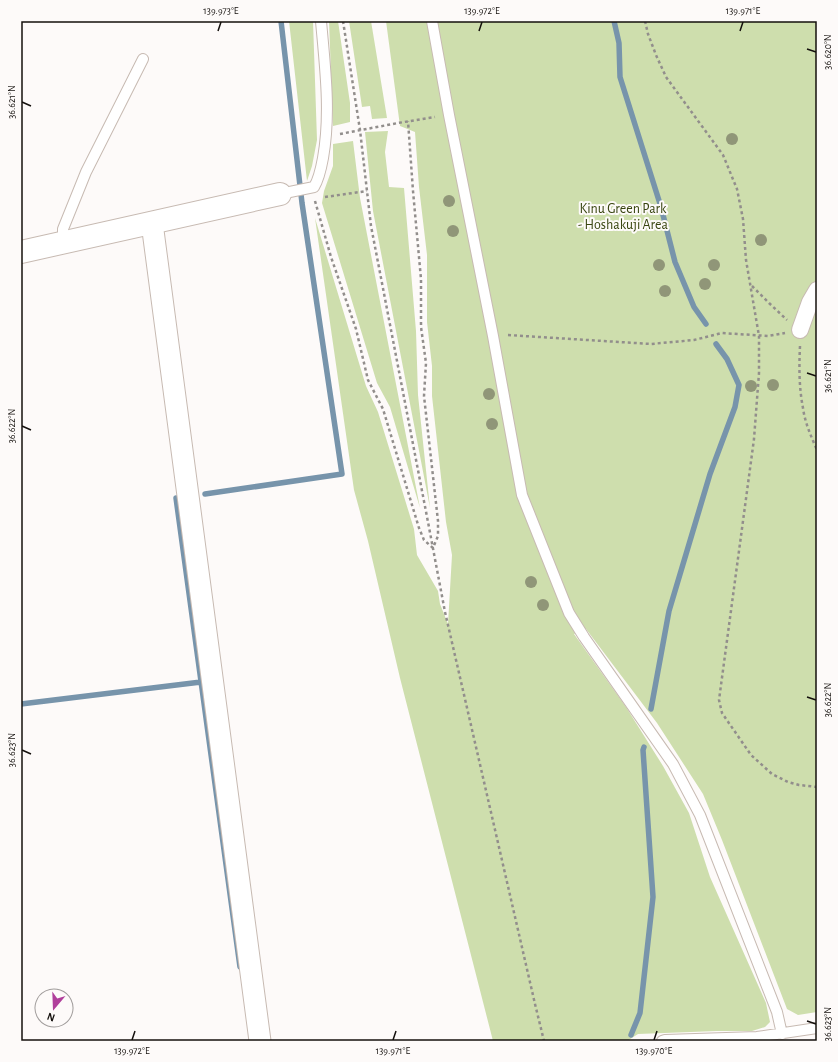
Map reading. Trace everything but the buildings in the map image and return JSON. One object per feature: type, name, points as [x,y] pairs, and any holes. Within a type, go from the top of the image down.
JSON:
[{"type":"street","points":[[21,252],[285,193]]},
{"type":"street","points":[[152,223],[260,1041]]},
{"type":"street","points":[[800,330],[810,302],[817,290]]},
{"type":"lane","points":[[285,193],[314,187],[321,168],[326,136],[327,91],[321,21]]},
{"type":"lane","points":[[432,21],[522,495],[569,613],[584,637],[673,764],[700,815],[777,1012],[782,1034]]},
{"type":"lane","points":[[63,242],[63,229],[86,172],[143,59]]},
{"type":"lane","points":[[662,1041],[757,1037],[817,1028]]},
{"type":"path","points":[[343,21],[360,130],[371,226],[433,548],[450,633],[544,1041]]},
{"type":"path","points":[[645,21],[648,34],[666,77],[723,155],[737,190],[743,219],[746,260],[759,336],[759,373],[754,439],[719,700],[722,713],[735,734],[751,755],[772,774],[788,782],[817,787]]},
{"type":"path","points":[[350,132],[438,117]]},
{"type":"path","points":[[408,121],[422,279],[421,327],[426,363],[424,396],[438,521],[438,536],[433,548]]},
{"type":"path","points":[[322,197],[367,192]]},
{"type":"path","points":[[315,198],[331,256],[356,329],[368,380],[383,409],[419,528],[424,540],[433,548]]},
{"type":"path","points":[[751,285],[768,303],[800,330]]},
{"type":"path","points":[[493,336],[509,335],[651,344],[694,340],[722,333],[768,336],[800,330]]},
{"type":"path","points":[[800,330],[800,391],[803,410],[817,450]]},
{"type":"green space","points":[[289,21],[313,21],[317,140],[312,166],[307,181]]},
{"type":"green space","points":[[329,21],[338,21],[350,103],[350,122],[333,126]]},
{"type":"green space","points":[[349,21],[371,21],[387,118],[372,119],[370,106],[362,107]]},
{"type":"green space","name":"Kinu Green Park - Hoshakuji Area","points":[[386,21],[817,21],[817,1012],[798,1015],[787,1009],[703,794],[657,723],[586,629],[574,634],[626,707],[663,766],[689,813],[710,877],[766,1003],[770,1022],[765,1027],[752,1031],[638,1034],[627,1041],[493,1041],[400,678],[368,541],[354,490],[315,218],[366,386],[378,412],[414,529],[417,555],[438,591],[440,604],[448,624],[452,555],[446,522],[432,396],[432,366],[427,322],[427,255],[419,187],[415,132],[400,126]]},
{"type":"green space","points":[[388,131],[385,152],[389,187],[404,188],[416,331],[418,395],[430,508],[373,211],[365,132]]},
{"type":"green space","points":[[353,141],[360,198],[420,508],[390,407],[377,383],[322,203],[324,191],[333,166],[333,144]]},
{"type":"waterway","points":[[205,494],[342,474],[302,203],[281,21]]},
{"type":"waterway","points":[[614,21],[619,43],[620,77],[661,207],[675,262],[694,307],[706,324]]},
{"type":"waterway","points":[[651,709],[669,611],[710,474],[735,407],[739,385],[727,359],[716,344]]},
{"type":"waterway","points":[[176,498],[240,967]]},
{"type":"waterway","points":[[21,704],[201,682]]},
{"type":"waterway","points":[[631,1035],[640,1013],[653,897],[644,747]]}]
